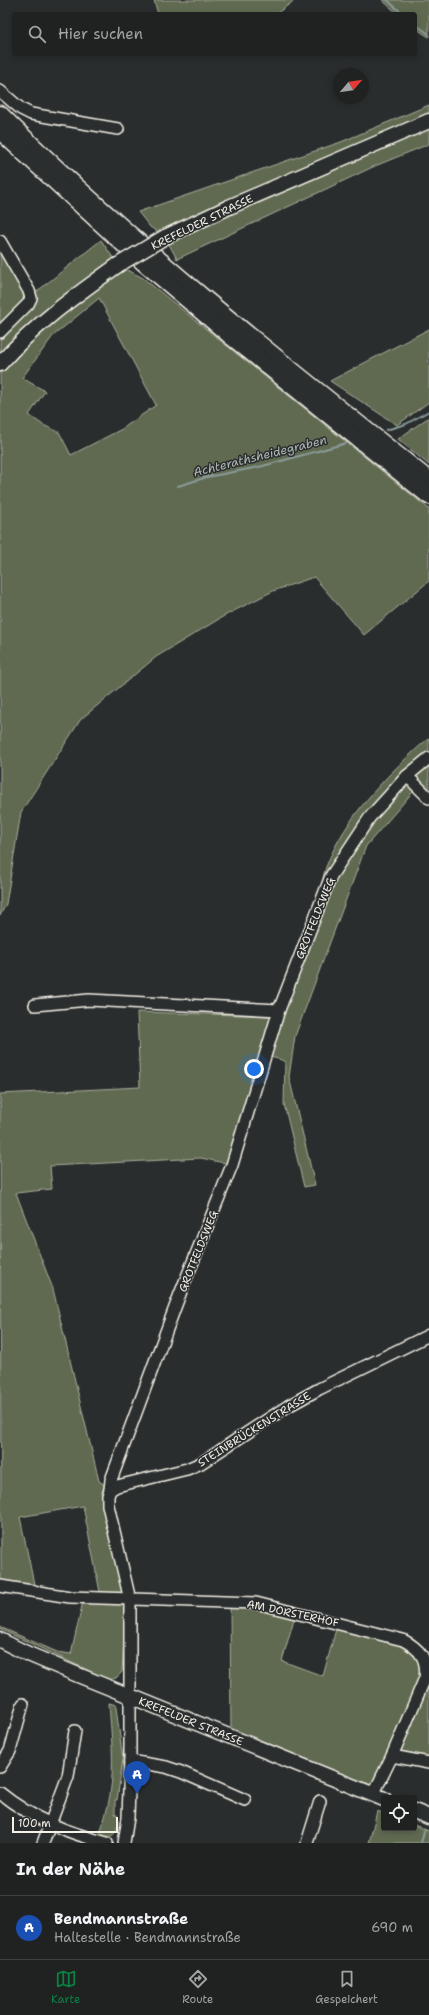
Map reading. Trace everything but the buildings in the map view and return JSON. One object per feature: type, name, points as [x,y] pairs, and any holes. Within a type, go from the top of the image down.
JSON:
[{"type":"highway","points":[[0,114],[171,270],[240,329],[429,480]]},
{"type":"highway","points":[[0,131],[156,274],[429,496]]},
{"type":"main road","name":"KREFELDER STRASSE","points":[[0,364],[14,348],[51,314],[118,265],[165,237],[229,207],[429,121]]},
{"type":"main road","name":"KREFELDER STRASSE","points":[[0,1640],[26,1653],[378,1797]]},
{"type":"main road","points":[[417,1812],[429,1817]]},
{"type":"street","points":[[0,91],[21,109],[31,114],[118,129]]},
{"type":"street","points":[[0,241],[29,291],[30,298],[28,304],[0,332]]},
{"type":"street","name":"GROTFELDSWEG","points":[[110,1490],[111,1480],[146,1385],[232,1165],[279,1010],[331,876],[370,817],[407,776],[429,758]]},
{"type":"street","points":[[407,776],[429,798]]},
{"type":"street","points":[[35,1005],[89,1000],[279,1010]]},
{"type":"street","name":"STEINBRÜCKENSTRASSE","points":[[110,1490],[117,1486],[187,1469],[202,1462],[288,1406],[319,1389],[429,1335]]},
{"type":"street","points":[[110,1490],[108,1505],[130,1600],[130,1761],[128,1818],[124,1843]]},
{"type":"street","name":"AM DORSTERHOF","points":[[0,1586],[70,1597],[256,1603],[393,1636],[413,1645],[420,1652],[425,1661],[425,1678],[392,1756],[378,1797]]},
{"type":"street","points":[[0,1767],[10,1751],[23,1704]]},
{"type":"street","points":[[43,1843],[68,1776],[75,1731]]},
{"type":"street","points":[[392,1756],[429,1763]]},
{"type":"street","points":[[130,1761],[166,1767],[182,1772],[245,1800]]},
{"type":"street","points":[[1,1795],[50,1825],[107,1843]]},
{"type":"street","points":[[307,1843],[320,1801]]},
{"type":"green space","points":[[154,0],[295,0],[279,12],[157,12]]},
{"type":"green space","points":[[382,0],[429,0],[429,37],[417,29],[417,12],[396,12]]},
{"type":"green space","points":[[429,105],[429,144],[375,166],[177,259],[165,237],[150,227],[138,212],[341,142]]},
{"type":"green space","points":[[101,240],[118,265],[143,278],[429,509],[429,581],[364,635],[314,577],[273,591],[224,616],[156,657],[81,719],[21,812],[6,904],[0,916],[0,336],[35,293]],"holes":[[[99,298],[156,405],[122,429],[71,455],[59,432],[43,425],[29,415],[45,391],[22,378],[53,336]]]},
{"type":"green space","points":[[0,252],[17,278],[23,292],[23,299],[22,305],[18,311],[0,327]]},
{"type":"green space","points":[[429,329],[429,402],[397,425],[330,381]]},
{"type":"green space","points":[[429,417],[429,465],[398,439]]},
{"type":"green space","points":[[429,738],[429,797],[418,786],[366,846],[295,1036],[289,1077],[315,1185],[304,1187],[284,1104],[285,1061],[267,1056],[319,894],[326,867],[334,848],[356,813],[370,796],[399,765]]},
{"type":"green space","points":[[137,1012],[272,1016],[229,1164],[201,1158],[50,1166],[52,1189],[16,1193],[53,1289],[99,1481],[105,1485],[101,1493],[124,1589],[122,1594],[101,1597],[83,1506],[20,1517],[34,1584],[1,1582],[0,1094],[140,1087]]},
{"type":"green space","points":[[84,1597],[126,1602],[122,1672],[116,1678],[109,1680],[0,1629],[0,1627],[57,1652],[71,1654]]},
{"type":"green space","points":[[230,1602],[296,1612],[282,1661],[323,1676],[338,1622],[420,1651],[423,1678],[374,1786],[231,1731]]},
{"type":"green space","points":[[429,1669],[429,1760],[398,1753]]},
{"type":"green space","points":[[109,1703],[116,1705],[123,1759],[117,1800],[115,1800],[115,1814],[117,1814],[119,1822],[115,1833],[110,1837],[99,1836],[108,1805],[112,1772]]},
{"type":"green space","points":[[377,1811],[381,1812],[381,1831],[417,1831],[417,1826],[429,1831],[429,1843],[369,1843]]},
{"type":"waterway","points":[[387,0],[401,12]]},
{"type":"waterway","points":[[417,25],[429,34]]},
{"type":"waterway","name":"Achterathsheidegraben","points":[[386,430],[406,424],[429,411]]},
{"type":"waterway","name":"Achterathsheidegraben","points":[[178,486],[207,477],[259,467],[347,443]]},
{"type":"waterway","points":[[421,1843],[424,1831]]},
{"type":"place","name":"Bendmannstraße","points":[[137,1794]]}]
